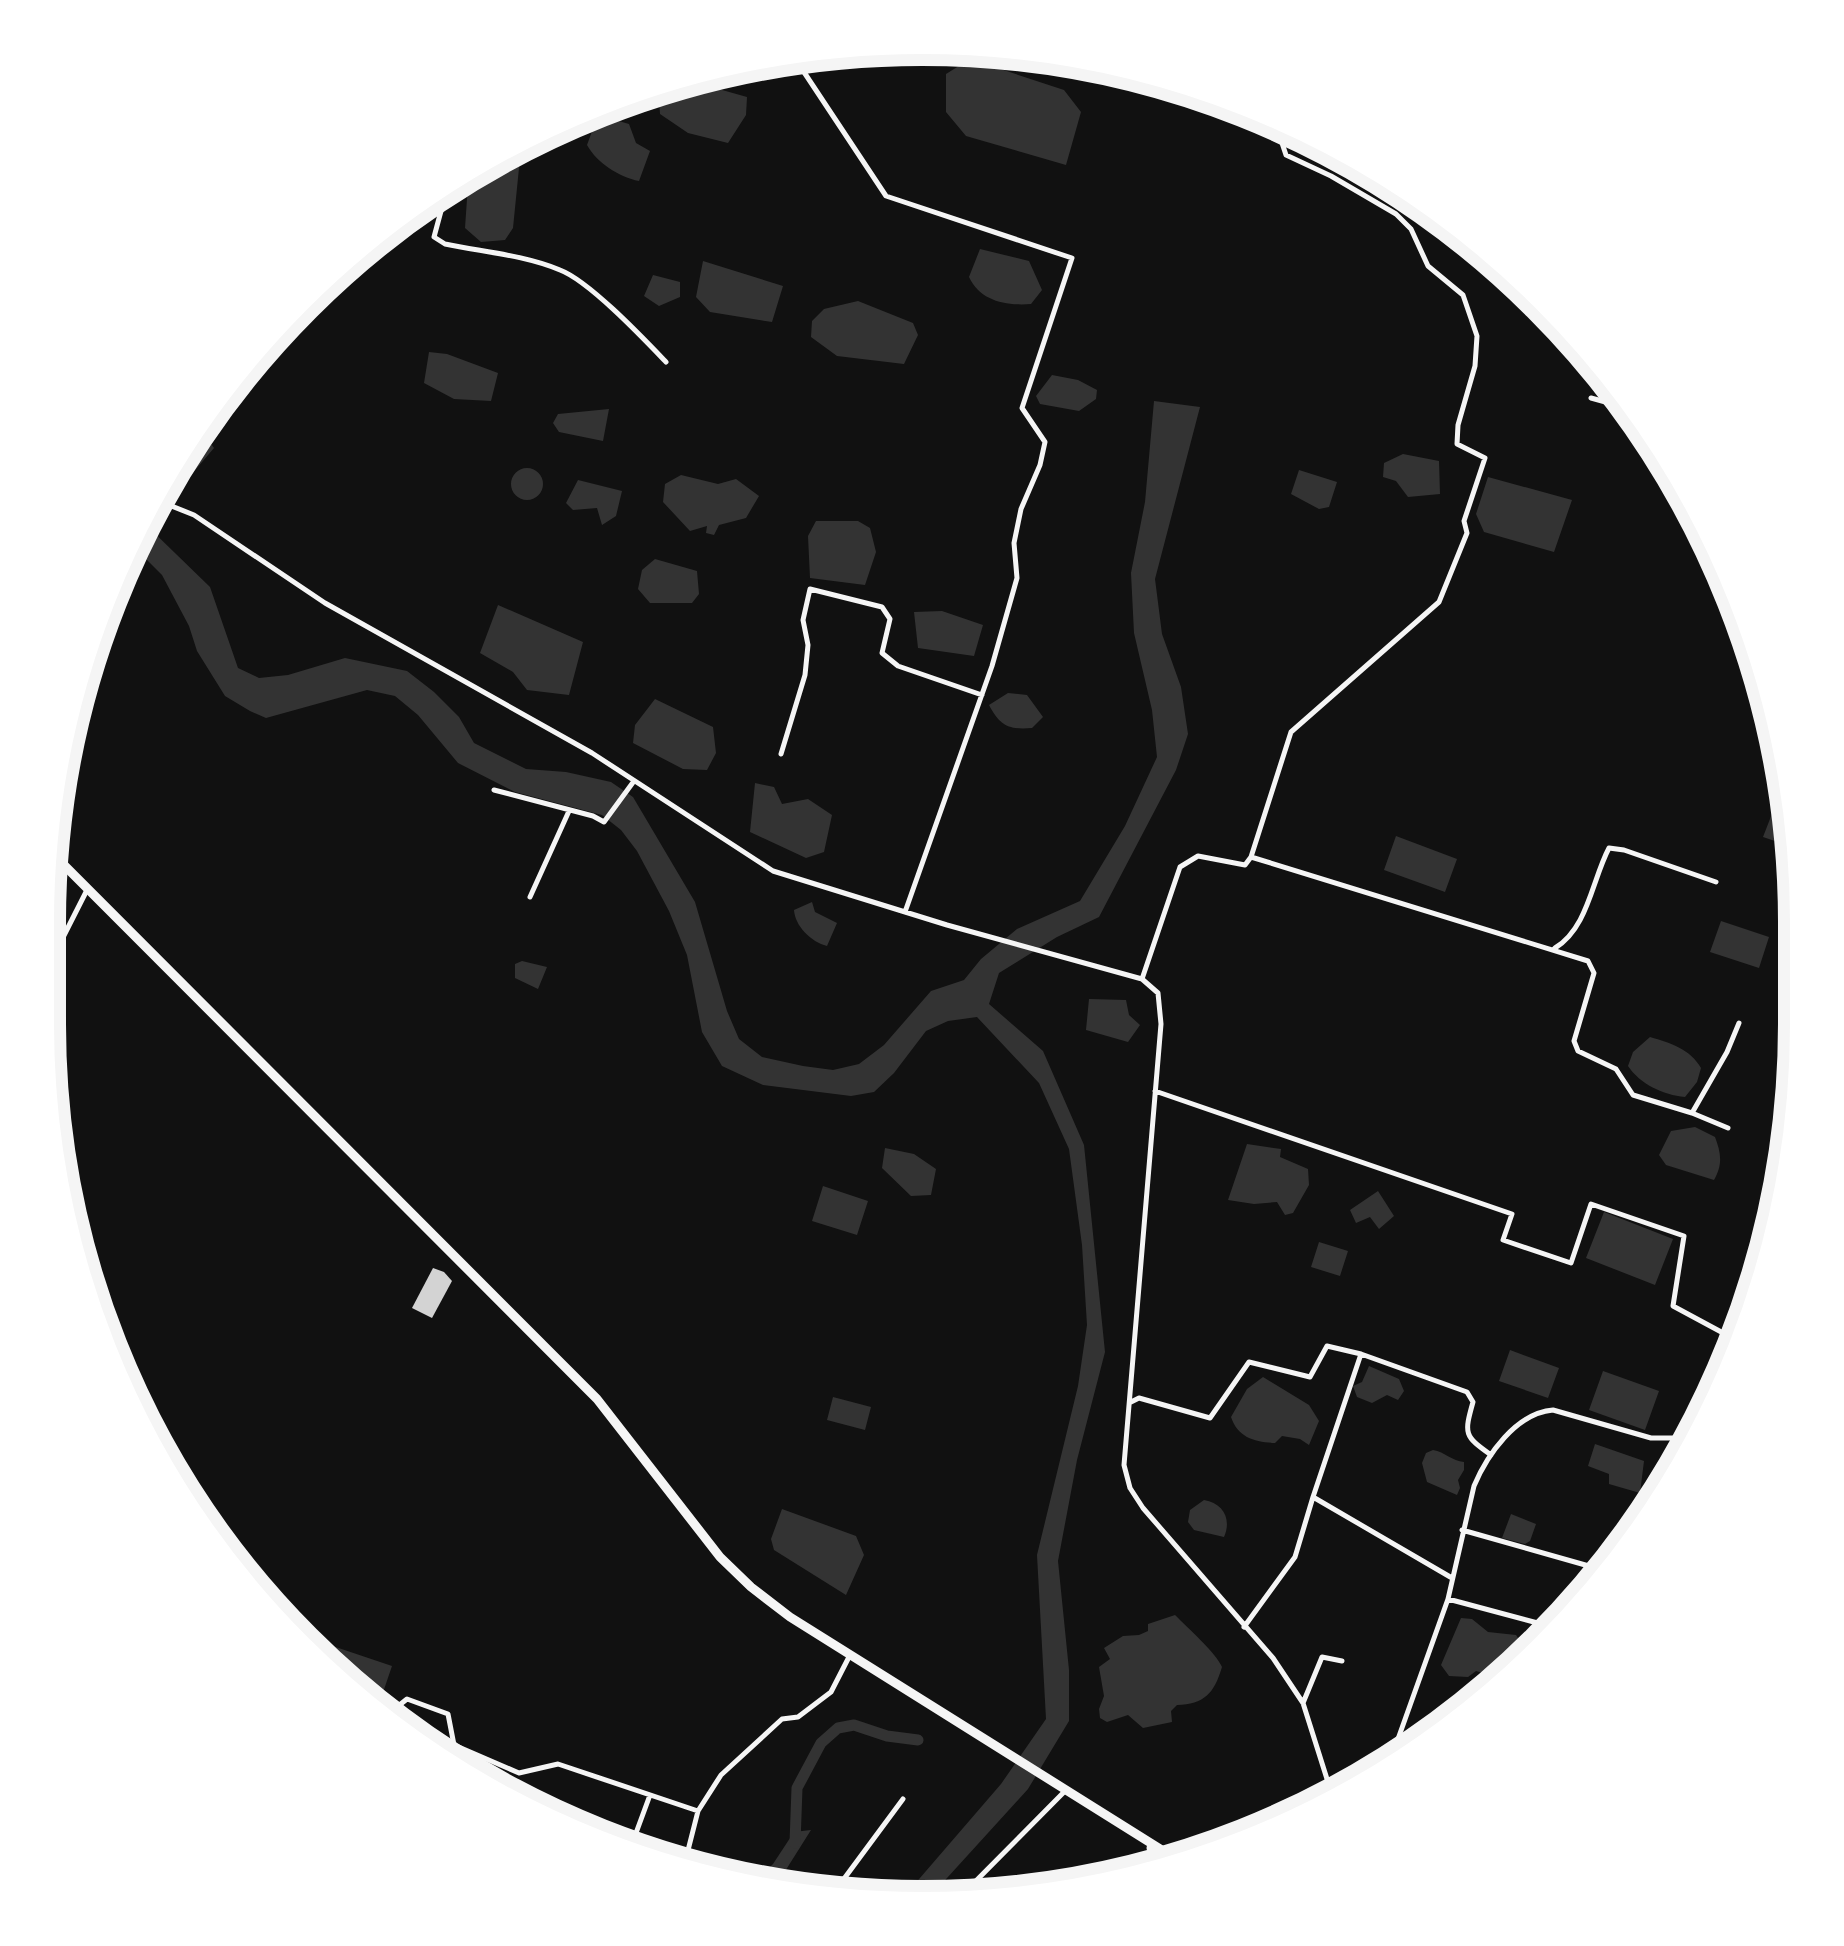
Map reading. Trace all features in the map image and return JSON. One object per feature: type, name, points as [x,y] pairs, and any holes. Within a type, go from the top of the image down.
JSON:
[{"type":"main road","points":[[62,863],[597,1399],[720,1557],[790,1617],[1163,1851]]},
{"type":"main road","points":[[1142,1839],[1156,1854]]},
{"type":"street","points":[[803,68],[886,196],[1072,258],[1022,408],[1046,442],[1040,466],[1020,509],[1014,542],[1018,578],[982,695],[905,912]]},
{"type":"street","points":[[1142,979],[1180,866],[1198,856],[1244,865],[1252,857],[1292,732],[1440,602],[1467,533],[1464,520],[1485,458],[1458,444],[1458,424],[1474,366],[1477,336],[1462,295],[1428,266],[1411,229],[1396,214],[1286,155],[1281,139]]},
{"type":"street","points":[[443,205],[434,238],[445,244],[565,271],[630,324],[666,362]]},
{"type":"street","points":[[1591,398],[1611,403]]},
{"type":"street","points":[[168,505],[194,515],[324,602],[592,753],[773,871],[1142,979],[1158,993],[1161,1024],[1124,1465],[1130,1488],[1142,1508],[1273,1658],[1302,1703],[1329,1783]]},
{"type":"street","points":[[781,754],[805,675],[808,645],[804,620],[810,589],[882,607],[890,619],[882,652],[898,666],[982,695]]},
{"type":"street","points":[[494,790],[604,822],[634,781]]},
{"type":"street","points":[[530,898],[569,810]]},
{"type":"street","points":[[1555,948],[1565,942],[1580,920],[1610,848],[1716,882]]},
{"type":"street","points":[[1252,857],[1588,961],[1594,972],[1574,1041],[1578,1052],[1616,1068],[1632,1095],[1692,1112],[1728,1128]]},
{"type":"street","points":[[60,943],[88,887]]},
{"type":"street","points":[[1692,1112],[1739,1024]]},
{"type":"street","points":[[1155,1092],[1512,1214],[1503,1240],[1571,1263],[1591,1204],[1684,1236],[1673,1306],[1725,1334]]},
{"type":"street","points":[[1132,1402],[1138,1398],[1210,1418],[1249,1362],[1310,1377],[1327,1346],[1361,1354],[1467,1392],[1473,1402],[1466,1428],[1470,1440],[1491,1455]]},
{"type":"street","points":[[1244,1627],[1295,1557],[1361,1354]]},
{"type":"street","points":[[1396,1744],[1448,1599],[1474,1486],[1491,1455],[1511,1431],[1536,1413],[1553,1410],[1651,1438],[1678,1438]]},
{"type":"street","points":[[1314,1498],[1452,1578]]},
{"type":"street","points":[[1462,1530],[1591,1566]]},
{"type":"street","points":[[1448,1599],[1541,1624]]},
{"type":"street","points":[[687,1853],[698,1811],[721,1775],[782,1719],[798,1717],[831,1692],[850,1655]]},
{"type":"street","points":[[1302,1703],[1322,1657],[1342,1660]]},
{"type":"street","points":[[397,1708],[408,1699],[448,1714],[454,1745],[518,1773],[558,1764],[698,1811]]},
{"type":"street","points":[[972,1884],[1065,1791]]},
{"type":"street","points":[[635,1836],[650,1794]]},
{"type":"street","points":[[842,1882],[903,1798]]},
{"type":"shaded area","points":[[966,62],[979,62],[1064,90],[1081,112],[1066,165],[966,136],[946,112],[946,74]]},
{"type":"shaded area","points":[[710,87],[747,97],[746,115],[728,143],[688,133],[660,114],[659,102]]},
{"type":"shaded area","points":[[611,119],[629,124],[636,143],[650,151],[639,181],[609,168],[587,145],[594,125]]},
{"type":"shaded area","points":[[520,160],[513,228],[505,240],[481,242],[465,228],[468,190]]},
{"type":"shaded area","points":[[980,249],[1029,261],[1042,290],[1031,304],[1003,303],[980,292],[969,277]]},
{"type":"shaded area","points":[[703,261],[783,286],[772,322],[710,312],[696,297]]},
{"type":"shaded area","points":[[653,275],[680,282],[680,297],[659,306],[644,296]]},
{"type":"shaded area","points":[[858,301],[913,323],[918,335],[904,364],[837,356],[811,337],[812,321],[824,309]]},
{"type":"shaded area","points":[[429,352],[447,354],[498,373],[491,401],[454,399],[424,383]]},
{"type":"shaded area","points":[[1052,375],[1078,380],[1097,390],[1096,399],[1079,411],[1040,404],[1036,396]]},
{"type":"shaded area","points":[[1154,401],[1200,407],[1155,579],[1162,634],[1181,687],[1188,734],[1176,770],[1099,917],[1057,937],[999,973],[989,1004],[1043,1051],[1084,1145],[1105,1352],[1077,1460],[1058,1561],[1069,1670],[1069,1721],[1028,1789],[940,1885],[913,1886],[1001,1784],[1046,1719],[1037,1555],[1078,1386],[1087,1325],[1082,1245],[1069,1149],[1039,1083],[977,1017],[948,1021],[926,1031],[874,1092],[851,1096],[763,1085],[722,1066],[702,1032],[687,955],[669,911],[637,851],[621,830],[602,815],[515,792],[458,763],[418,715],[395,696],[367,690],[266,718],[250,711],[225,696],[197,651],[189,626],[162,575],[142,555],[154,532],[210,587],[238,668],[259,678],[288,675],[345,658],[407,671],[459,717],[474,743],[526,769],[566,772],[611,782],[633,797],[695,902],[739,1039],[762,1057],[833,1070],[859,1064],[884,1045],[931,991],[964,980],[981,959],[1017,929],[1080,901],[1125,826],[1157,757],[1152,710],[1134,633],[1131,573],[1145,502]]},
{"type":"shaded area","points":[[609,409],[603,441],[559,432],[553,423],[558,414]]},
{"type":"shaded area","points":[[208,439],[214,448],[185,482],[182,480]]},
{"type":"shaded area","points":[[1403,454],[1439,461],[1440,494],[1408,497],[1396,481],[1383,477],[1384,463]]},
{"type":"shaded area","points":[[527,468],[538,473],[543,484],[538,495],[527,500],[516,495],[511,484],[516,473]]},
{"type":"shaded area","points":[[1299,470],[1337,482],[1329,507],[1319,509],[1291,494]]},
{"type":"shaded area","points":[[681,475],[718,484],[736,479],[759,496],[746,518],[719,525],[714,535],[706,533],[707,526],[690,531],[663,502],[665,484]]},
{"type":"shaded area","points":[[1488,477],[1572,500],[1554,552],[1484,532],[1476,514]]},
{"type":"shaded area","points":[[578,480],[622,491],[616,516],[602,525],[597,508],[573,510],[566,503]]},
{"type":"shaded area","points":[[816,521],[858,521],[870,528],[876,552],[865,585],[810,578],[808,536]]},
{"type":"shaded area","points":[[655,559],[697,571],[699,594],[692,603],[650,603],[638,589],[642,570]]},
{"type":"shaded area","points":[[498,605],[583,642],[569,695],[527,690],[513,672],[480,653]]},
{"type":"shaded area","points":[[942,611],[983,625],[974,656],[918,648],[914,612]]},
{"type":"shaded area","points":[[1008,693],[1027,695],[1043,717],[1032,728],[1006,725],[993,712],[989,705]]},
{"type":"shaded area","points":[[655,699],[713,727],[716,753],[707,770],[683,769],[633,743],[635,725]]},
{"type":"shaded area","points":[[755,783],[774,787],[782,804],[808,799],[832,815],[824,852],[806,858],[750,832]]},
{"type":"shaded area","points":[[1775,806],[1777,807],[1780,843],[1763,837]]},
{"type":"shaded area","points":[[1396,836],[1457,859],[1445,892],[1384,870]]},
{"type":"shaded area","points":[[812,902],[815,912],[837,923],[827,946],[815,941],[797,922],[794,910]]},
{"type":"shaded area","points":[[1721,921],[1769,937],[1759,968],[1710,952]]},
{"type":"shaded area","points":[[522,961],[547,967],[538,989],[515,978],[515,964]]},
{"type":"shaded area","points":[[1089,999],[1126,1000],[1129,1015],[1140,1025],[1128,1042],[1086,1030]]},
{"type":"shaded area","points":[[1650,1037],[1686,1051],[1697,1061],[1701,1068],[1697,1082],[1685,1097],[1653,1088],[1628,1066],[1633,1052]]},
{"type":"shaded area","points":[[1695,1127],[1715,1137],[1719,1148],[1719,1169],[1714,1180],[1666,1165],[1659,1155],[1671,1131]]},
{"type":"shaded area","points":[[1247,1144],[1281,1149],[1280,1157],[1308,1169],[1309,1185],[1293,1213],[1285,1215],[1277,1202],[1228,1200]]},
{"type":"shaded area","points":[[885,1148],[914,1154],[936,1169],[931,1195],[911,1196],[882,1168]]},
{"type":"shaded area","points":[[823,1186],[868,1201],[857,1235],[812,1221]]},
{"type":"shaded area","points":[[1378,1191],[1394,1216],[1379,1229],[1370,1217],[1356,1223],[1350,1210]]},
{"type":"shaded area","points":[[1604,1212],[1673,1239],[1655,1285],[1586,1258]]},
{"type":"shaded area","points":[[1319,1242],[1348,1251],[1340,1276],[1311,1267]]},
{"type":"shaded area","points":[[1510,1350],[1559,1368],[1548,1398],[1499,1381]]},
{"type":"shaded area","points":[[1369,1366],[1399,1379],[1404,1391],[1398,1400],[1387,1395],[1372,1403],[1357,1397],[1353,1386],[1362,1382]]},
{"type":"shaded area","points":[[1603,1371],[1659,1391],[1645,1430],[1589,1410]]},
{"type":"shaded area","points":[[1263,1377],[1309,1405],[1319,1421],[1309,1445],[1282,1436],[1275,1443],[1254,1440],[1234,1424],[1231,1417],[1247,1389]]},
{"type":"shaded area","points":[[833,1397],[871,1407],[865,1430],[827,1420]]},
{"type":"shaded area","points":[[1595,1444],[1644,1461],[1640,1493],[1609,1484],[1609,1474],[1588,1466]]},
{"type":"shaded area","points":[[1433,1450],[1464,1462],[1457,1495],[1427,1482],[1422,1463],[1426,1453]]},
{"type":"shaded area","points":[[1204,1500],[1224,1513],[1224,1537],[1194,1530],[1188,1522],[1190,1510]]},
{"type":"shaded area","points":[[782,1509],[856,1536],[864,1555],[846,1595],[774,1550],[771,1539]]},
{"type":"shaded area","points":[[1511,1514],[1536,1524],[1525,1544],[1502,1538]]},
{"type":"shaded area","points":[[1175,1615],[1222,1667],[1211,1691],[1201,1700],[1177,1705],[1171,1711],[1172,1722],[1143,1728],[1128,1715],[1107,1722],[1100,1718],[1104,1696],[1099,1667],[1110,1659],[1104,1648],[1123,1636],[1148,1631],[1148,1624]]},
{"type":"shaded area","points":[[1461,1618],[1472,1619],[1488,1632],[1516,1635],[1523,1642],[1487,1674],[1476,1671],[1468,1677],[1449,1676],[1441,1665]]},
{"type":"shaded area","points":[[321,1642],[392,1666],[382,1695]]},
{"type":"shaded area","points":[[811,1830],[783,1874],[766,1871],[773,1864],[794,1832]]},
{"type":"building","points":[[433,1268],[452,1281],[432,1318],[412,1308]]},
{"type":"waterway","points":[[795,1843],[797,1788],[821,1743],[838,1728],[854,1725],[887,1736],[918,1740]]}]
